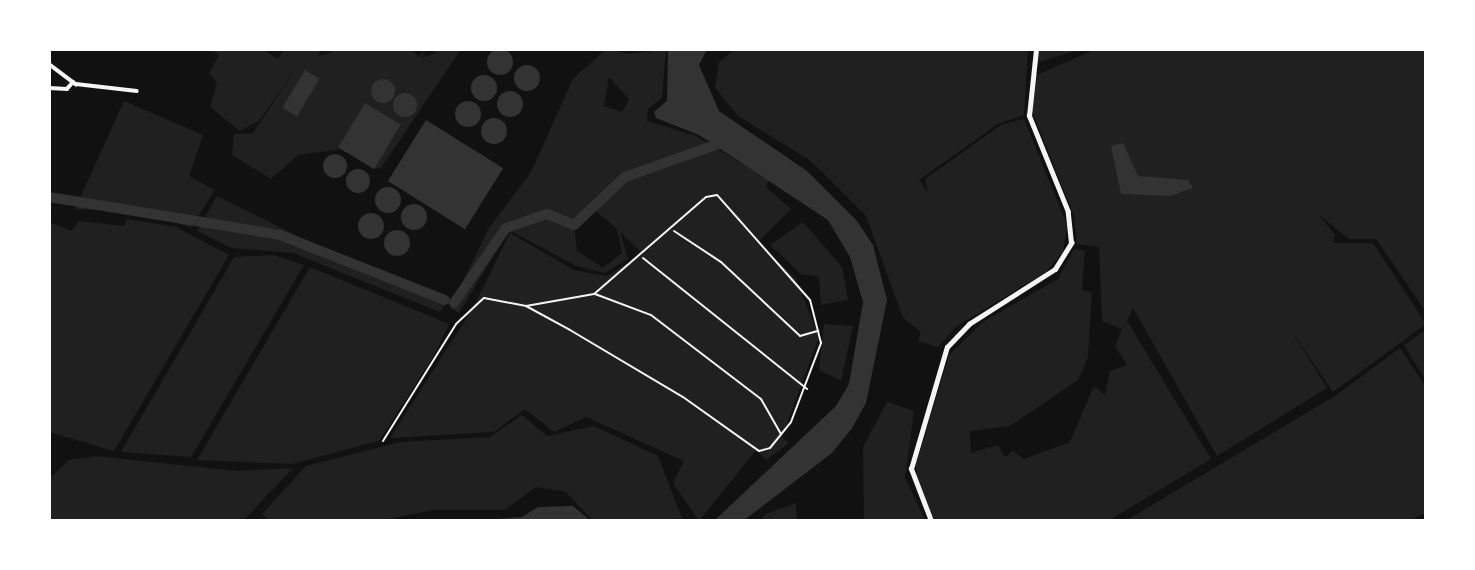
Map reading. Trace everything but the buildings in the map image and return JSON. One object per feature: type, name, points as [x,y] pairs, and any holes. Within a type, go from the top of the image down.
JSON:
[{"type":"street","points":[[932,521],[911,469],[947,347],[969,324],[1055,269],[1071,243],[1068,212],[1029,116],[1036,49]]},
{"type":"street","points":[[49,64],[73,82],[137,91]]},
{"type":"street","points":[[49,88],[67,89],[73,82]]},
{"type":"lane","points":[[383,441],[472,304],[497,296],[526,306],[684,397],[755,450],[770,448],[782,435],[807,389],[820,330],[810,300],[723,197],[706,197],[642,257],[594,294],[526,306]]},
{"type":"lane","points":[[673,230],[720,262],[800,336],[820,330]]},
{"type":"lane","points":[[642,257],[807,389]]},
{"type":"lane","points":[[594,294],[650,315],[761,399],[782,435]]},
{"type":"shaded area","points":[[210,49],[262,49],[278,59],[284,49],[322,49],[318,56],[332,52],[328,49],[411,49],[419,57],[426,49],[422,58],[436,53],[428,49],[461,49],[381,168],[374,169],[401,126],[335,150],[298,155],[271,179],[232,155],[234,134],[253,133],[300,63],[259,121],[240,131],[210,107],[217,83],[209,73],[219,55]]},
{"type":"shaded area","points":[[500,49],[509,53],[513,62],[509,71],[500,75],[491,71],[487,62],[491,53]]},
{"type":"shaded area","points":[[606,49],[629,54],[666,49],[662,98],[648,109],[647,121],[696,136],[769,180],[766,187],[791,209],[758,242],[796,279],[819,337],[782,437],[789,443],[766,460],[756,450],[699,521],[673,483],[684,461],[586,417],[554,432],[525,409],[494,432],[390,438],[473,308],[510,233],[574,270],[606,276],[643,254],[620,232],[628,259],[605,273],[576,266],[509,230],[459,313],[450,308],[489,228],[531,172],[573,79]],"holes":[[[609,77],[629,99],[622,112],[604,106]],[[596,211],[617,229],[622,253],[603,268],[577,251],[574,225]]]},
{"type":"shaded area","points":[[668,49],[707,49],[699,65],[719,111],[807,171],[857,221],[873,245],[887,300],[866,403],[852,428],[832,453],[743,521],[714,521],[836,406],[849,384],[863,302],[850,257],[828,220],[699,135],[656,118],[654,112],[667,101]]},
{"type":"shaded area","points":[[736,49],[1028,49],[1024,115],[998,124],[919,180],[928,193],[925,179],[1001,125],[1024,119],[1067,225],[1063,252],[1046,272],[957,326],[938,347],[918,341],[921,332],[903,318],[866,216],[811,161],[738,116],[715,88],[719,62]]},
{"type":"shaded area","points":[[1039,49],[1082,49],[1036,63]]},
{"type":"shaded area","points":[[1096,49],[1426,49],[1426,312],[1376,239],[1349,239],[1319,215],[1335,235],[1333,243],[1373,243],[1426,324],[1333,392],[1289,327],[1327,388],[1217,456],[1133,308],[1127,321],[1211,459],[1108,521],[935,521],[917,488],[916,465],[949,355],[984,321],[1058,279],[1074,249],[1085,250],[1082,290],[1092,292],[1088,357],[1078,380],[1010,426],[970,431],[971,453],[998,445],[1005,457],[1013,451],[1024,459],[1070,442],[1094,386],[1105,395],[1110,371],[1127,365],[1115,346],[1122,329],[1102,321],[1099,247],[1077,244],[1074,216],[1032,111],[1035,76]]},
{"type":"shaded area","points":[[527,65],[536,69],[540,78],[536,87],[527,91],[518,87],[514,78],[518,69]]},
{"type":"shaded area","points":[[305,70],[320,79],[297,116],[282,108]]},
{"type":"shaded area","points":[[484,75],[493,79],[497,88],[493,97],[484,101],[475,97],[471,88],[475,79]]},
{"type":"shaded area","points":[[383,79],[392,82],[395,91],[392,100],[383,103],[374,100],[371,91],[374,82]]},
{"type":"shaded area","points":[[510,91],[519,95],[523,104],[519,113],[510,117],[501,113],[497,104],[501,95]]},
{"type":"shaded area","points":[[405,93],[414,96],[417,105],[414,114],[405,117],[396,114],[393,105],[396,96]]},
{"type":"shaded area","points":[[124,101],[203,135],[189,176],[215,190],[191,227],[135,212],[75,209]]},
{"type":"shaded area","points":[[468,101],[477,105],[481,114],[477,123],[468,127],[459,123],[455,114],[459,105]]},
{"type":"shaded area","points":[[365,103],[401,125],[374,169],[338,148]]},
{"type":"shaded area","points":[[494,118],[503,122],[507,131],[503,140],[494,144],[485,140],[481,131],[485,122]]},
{"type":"shaded area","points":[[426,120],[503,168],[465,229],[388,181]]},
{"type":"shaded area","points":[[1123,143],[1138,176],[1188,180],[1193,188],[1170,196],[1121,194],[1111,146]]},
{"type":"shaded area","points":[[335,154],[346,161],[347,166],[340,177],[335,178],[324,171],[323,166],[330,155]]},
{"type":"shaded area","points":[[358,169],[369,176],[370,181],[363,192],[358,193],[347,186],[346,181],[353,170]]},
{"type":"shaded area","points":[[388,187],[397,191],[401,200],[397,209],[388,213],[379,209],[375,200],[379,191]]},
{"type":"shaded area","points":[[217,196],[320,247],[448,299],[440,312],[293,253],[231,248],[197,231]]},
{"type":"shaded area","points":[[414,204],[423,208],[427,217],[423,226],[414,230],[405,226],[401,217],[405,208]]},
{"type":"shaded area","points":[[371,213],[380,217],[384,226],[380,235],[371,239],[362,235],[358,226],[362,217]]},
{"type":"shaded area","points":[[127,219],[176,227],[229,255],[114,451],[49,432],[49,222],[71,231],[79,221],[124,226]]},
{"type":"shaded area","points":[[803,222],[842,267],[848,300],[821,305],[819,277],[801,274],[770,245]]},
{"type":"shaded area","points":[[397,230],[406,234],[410,243],[406,252],[397,256],[388,252],[384,243],[388,234]]},
{"type":"shaded area","points":[[273,255],[304,265],[191,457],[121,452],[234,257]]},
{"type":"shaded area","points":[[310,267],[449,324],[433,357],[379,441],[292,464],[197,460]]},
{"type":"shaded area","points":[[824,324],[853,326],[841,381],[819,370]]},
{"type":"shaded area","points":[[1426,330],[1426,381],[1404,345]]},
{"type":"shaded area","points":[[1400,348],[1426,387],[1426,513],[1408,521],[1125,521],[1335,396]]},
{"type":"shaded area","points":[[887,402],[914,411],[905,478],[926,521],[864,521],[863,447]]},
{"type":"shaded area","points":[[522,415],[547,436],[594,426],[658,456],[683,521],[593,521],[566,492],[536,487],[504,510],[434,510],[378,521],[269,521],[262,514],[306,466],[400,442],[490,437]]},
{"type":"shaded area","points":[[96,456],[237,471],[293,468],[243,521],[49,521],[49,479],[69,460]]},
{"type":"shaded area","points":[[796,503],[797,521],[760,521],[766,514]]},
{"type":"shaded area","points":[[573,506],[591,521],[471,521],[522,517],[538,507]]},
{"type":"waterway","points":[[454,303],[506,228],[547,214],[574,225],[625,177],[724,142]]},
{"type":"waterway","points":[[49,197],[280,235],[445,300]]}]
